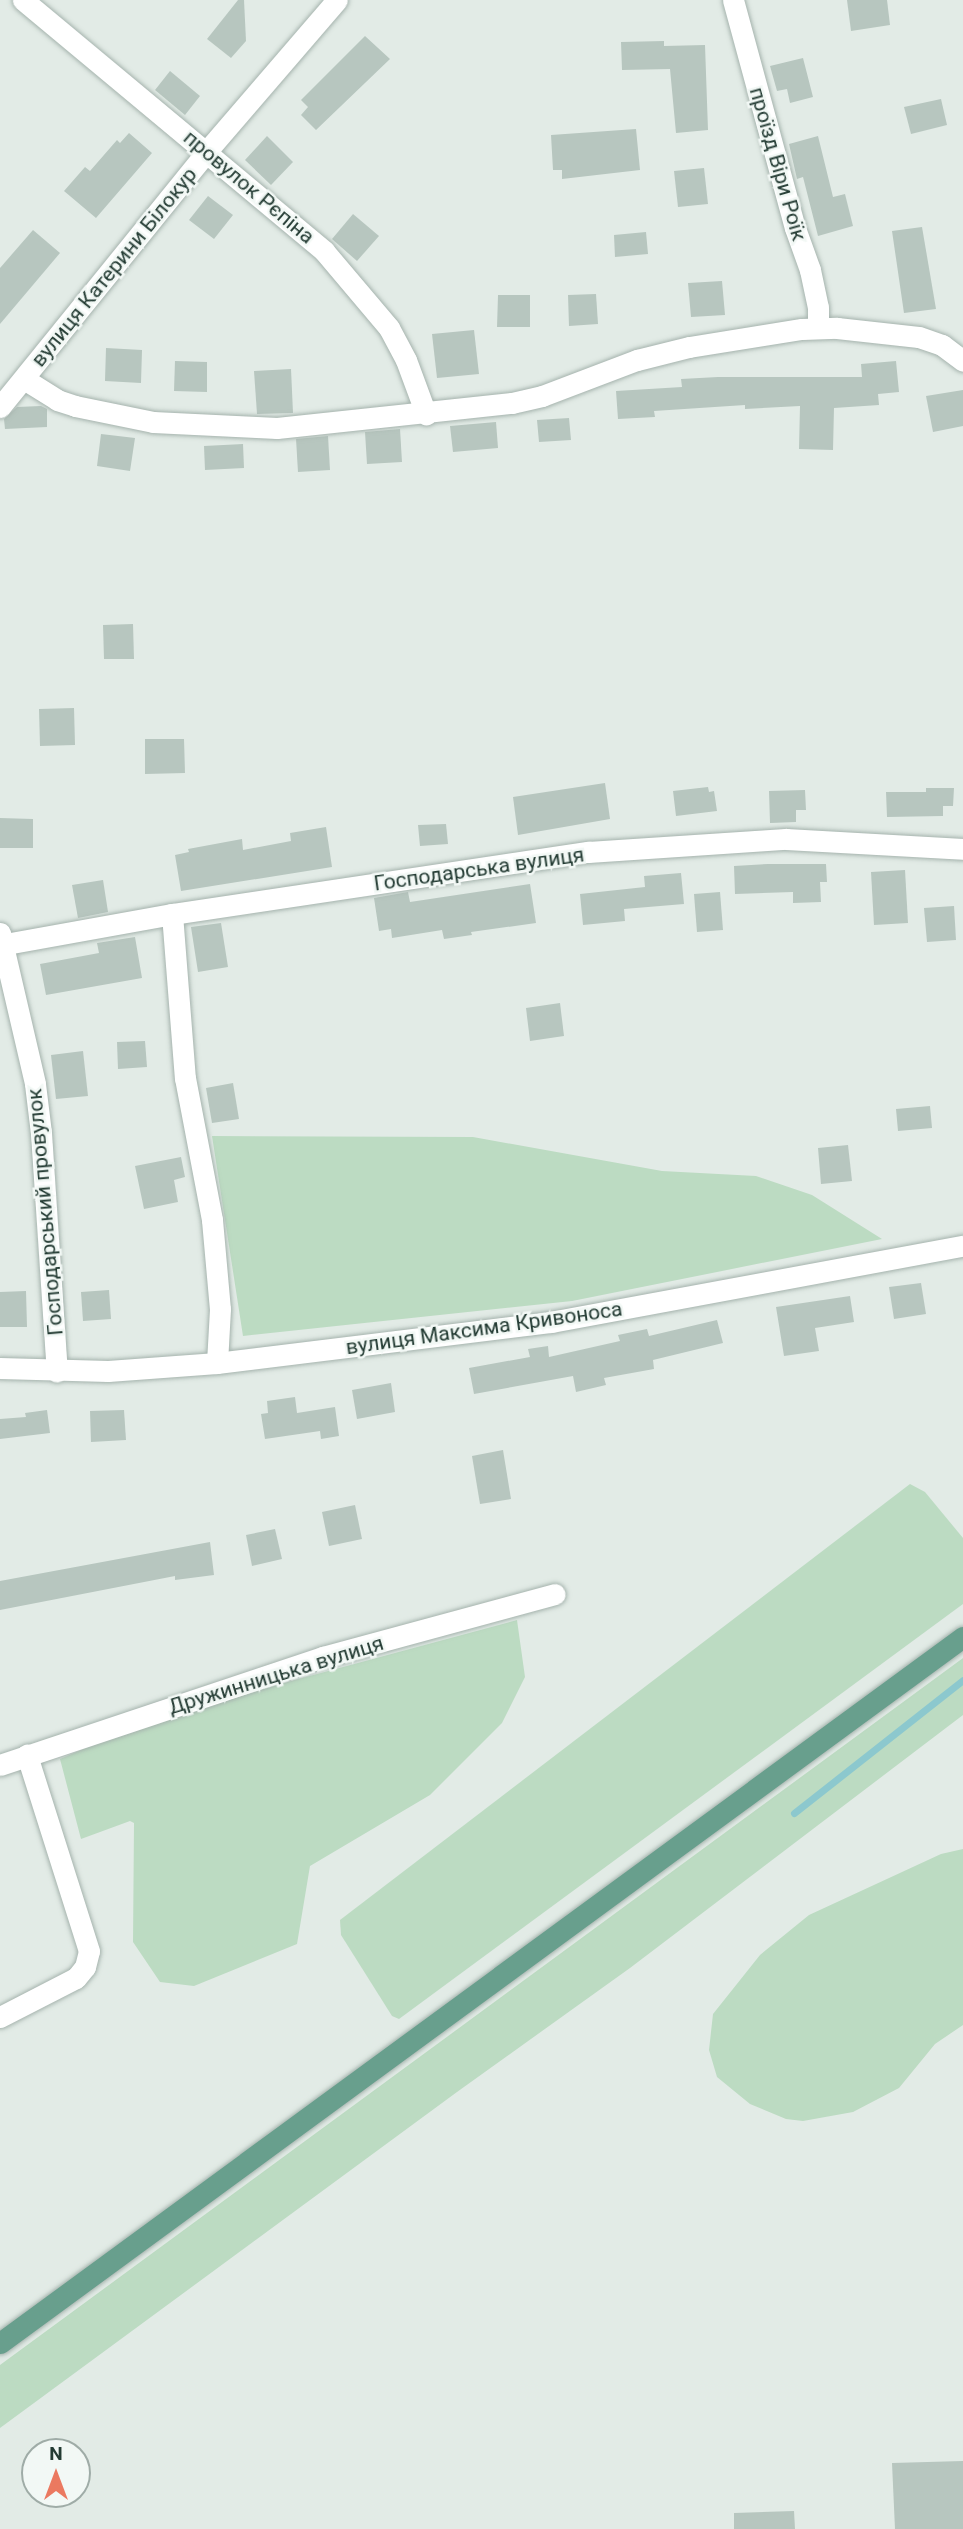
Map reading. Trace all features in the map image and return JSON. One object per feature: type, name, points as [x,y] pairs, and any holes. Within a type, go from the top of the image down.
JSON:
[{"type":"main road","points":[[0,2343],[963,1637]]},
{"type":"street","name":"провулок Рєпіна","points":[[23,0],[294,223],[358,289],[389,328],[407,360],[426,414]]},
{"type":"street","name":"вулиця Катерини Білокур","points":[[0,407],[207,151],[337,0]]},
{"type":"street","name":"проїзд Віри Роїк","points":[[733,0],[795,228],[815,290],[818,328]]},
{"type":"street","points":[[24,379],[57,400],[75,406],[153,422],[277,428],[512,403],[542,396],[637,360],[689,347],[818,328],[880,331],[919,337],[942,345],[963,361]]},
{"type":"street","name":"Господарська вулиця","points":[[1,940],[479,866],[588,852],[786,839],[963,849]]},
{"type":"street","points":[[172,914],[185,1078],[212,1220],[220,1309],[217,1363]]},
{"type":"street","name":"Господарський провулок","points":[[1,940],[35,1084],[41,1133],[57,1371]]},
{"type":"street","name":"вулиця Максима Кривоноса","points":[[0,1368],[108,1371],[217,1363],[551,1322],[963,1246]]},
{"type":"street","name":"Дружинницька вулиця","points":[[0,1765],[324,1657],[555,1594]]},
{"type":"street","points":[[0,2017],[76,1978],[85,1966],[89,1951],[27,1755]]},
{"type":"green space","points":[[212,1136],[473,1137],[662,1171],[756,1176],[812,1195],[882,1239],[572,1301],[243,1336]]},
{"type":"green space","points":[[910,1484],[925,1492],[963,1538],[963,1604],[399,2019],[392,2016],[341,1935],[340,1920]]},
{"type":"green space","points":[[517,1620],[525,1677],[502,1723],[430,1795],[310,1866],[297,1944],[194,1986],[160,1982],[133,1942],[134,1823],[130,1821],[81,1839],[60,1759],[158,1717]]},
{"type":"green space","points":[[963,1658],[963,1715],[630,1968],[0,2428],[0,2365]]},
{"type":"green space","points":[[963,1849],[963,2025],[935,2044],[899,2088],[853,2112],[803,2121],[786,2119],[750,2104],[717,2077],[709,2050],[713,2014],[760,1955],[809,1915],[941,1854]]},
{"type":"building","points":[[238,0],[244,0],[246,41],[231,58],[207,39]]},
{"type":"building","points":[[847,0],[887,0],[890,25],[851,31]]},
{"type":"building","points":[[365,36],[390,59],[316,130],[301,115],[308,107],[301,100]]},
{"type":"building","points":[[664,41],[664,46],[705,45],[708,130],[676,133],[670,69],[622,70],[621,42]]},
{"type":"building","points":[[803,58],[813,97],[790,103],[787,89],[777,91],[770,66]]},
{"type":"building","points":[[170,71],[200,96],[185,115],[155,90]]},
{"type":"building","points":[[941,99],[947,125],[911,134],[904,107]]},
{"type":"building","points":[[636,129],[640,170],[562,179],[562,170],[553,170],[551,135]]},
{"type":"building","points":[[129,133],[152,153],[96,218],[64,191],[85,167],[90,171],[117,140],[120,143]]},
{"type":"building","points":[[267,136],[293,162],[271,185],[245,160]]},
{"type":"building","points":[[818,136],[833,197],[845,194],[853,226],[818,236],[803,177],[797,179],[789,144]]},
{"type":"building","points":[[704,168],[708,204],[678,207],[674,171]]},
{"type":"building","points":[[208,196],[233,215],[214,239],[189,220]]},
{"type":"building","points":[[353,214],[379,236],[357,261],[332,239]]},
{"type":"building","points":[[922,227],[936,309],[904,313],[892,231]]},
{"type":"building","points":[[33,230],[60,253],[0,324],[0,268]]},
{"type":"building","points":[[646,232],[648,254],[615,257],[614,235]]},
{"type":"building","points":[[722,281],[725,315],[691,317],[688,283]]},
{"type":"building","points":[[596,294],[598,324],[569,326],[568,295]]},
{"type":"building","points":[[498,295],[530,295],[530,327],[497,327]]},
{"type":"building","points":[[474,330],[479,374],[437,378],[432,334]]},
{"type":"building","points":[[106,348],[142,350],[141,383],[105,381]]},
{"type":"building","points":[[175,361],[207,362],[207,392],[174,391]]},
{"type":"building","points":[[896,361],[899,392],[878,394],[879,405],[834,408],[833,450],[799,449],[800,406],[745,409],[745,405],[654,411],[655,417],[618,419],[616,391],[682,387],[681,379],[862,377],[861,364]]},
{"type":"building","points":[[291,369],[293,413],[257,414],[254,371]]},
{"type":"building","points":[[963,390],[963,426],[933,432],[926,396]]},
{"type":"building","points":[[41,406],[47,409],[47,427],[5,429],[4,419],[17,407]]},
{"type":"building","points":[[569,418],[571,440],[539,442],[537,420]]},
{"type":"building","points":[[496,422],[498,448],[453,452],[450,426]]},
{"type":"building","points":[[400,429],[402,462],[367,464],[365,432]]},
{"type":"building","points":[[101,434],[135,438],[130,471],[97,466]]},
{"type":"building","points":[[328,436],[330,470],[298,472],[296,439]]},
{"type":"building","points":[[243,444],[244,468],[205,470],[204,446]]},
{"type":"building","points":[[133,624],[134,659],[104,659],[103,625]]},
{"type":"building","points":[[74,708],[75,745],[40,746],[39,709]]},
{"type":"building","points":[[145,739],[184,739],[185,773],[145,774]]},
{"type":"building","points":[[605,783],[610,819],[518,835],[513,797]]},
{"type":"building","points":[[708,787],[709,792],[714,791],[717,811],[676,816],[673,791]]},
{"type":"building","points":[[926,788],[954,788],[953,806],[943,806],[943,816],[887,817],[886,792],[926,792]]},
{"type":"building","points":[[805,790],[806,810],[796,810],[796,822],[770,823],[769,791]]},
{"type":"building","points":[[0,818],[33,819],[33,848],[0,848]]},
{"type":"building","points":[[446,824],[448,844],[420,846],[418,825]]},
{"type":"building","points":[[326,827],[332,867],[181,891],[175,855],[189,852],[188,849],[242,839],[243,850],[291,841],[290,833]]},
{"type":"building","points":[[826,864],[827,882],[820,882],[821,902],[793,903],[793,892],[735,894],[734,866]]},
{"type":"building","points":[[905,870],[908,923],[874,925],[871,872]]},
{"type":"building","points":[[681,873],[684,904],[624,909],[625,921],[583,925],[580,894],[645,887],[644,876]]},
{"type":"building","points":[[103,880],[108,912],[78,918],[72,885]]},
{"type":"building","points":[[530,884],[536,923],[471,932],[472,935],[444,939],[442,930],[392,938],[391,929],[379,931],[374,898],[408,892],[410,902]]},
{"type":"building","points":[[720,892],[723,930],[697,932],[694,894]]},
{"type":"building","points":[[954,906],[956,940],[927,942],[924,908]]},
{"type":"building","points":[[221,923],[228,967],[198,972],[191,927]]},
{"type":"building","points":[[135,937],[142,978],[46,995],[40,964],[99,953],[97,943]]},
{"type":"building","points":[[560,1003],[564,1036],[530,1041],[526,1008]]},
{"type":"building","points":[[145,1041],[147,1067],[118,1069],[117,1042]]},
{"type":"building","points":[[83,1051],[88,1096],[56,1099],[51,1055]]},
{"type":"building","points":[[233,1083],[239,1119],[212,1123],[206,1088]]},
{"type":"building","points":[[930,1106],[932,1128],[898,1131],[896,1109]]},
{"type":"building","points":[[848,1145],[852,1181],[821,1184],[818,1148]]},
{"type":"building","points":[[181,1157],[185,1177],[174,1180],[178,1202],[144,1209],[135,1166]]},
{"type":"building","points":[[921,1283],[926,1314],[894,1319],[889,1287]]},
{"type":"building","points":[[109,1290],[111,1319],[83,1321],[81,1292]]},
{"type":"building","points":[[26,1291],[27,1327],[0,1327],[0,1292]]},
{"type":"building","points":[[850,1296],[854,1322],[815,1328],[819,1351],[784,1356],[776,1307]]},
{"type":"building","points":[[717,1320],[723,1343],[653,1360],[654,1369],[604,1378],[606,1385],[576,1392],[573,1376],[474,1394],[469,1368],[530,1357],[528,1349],[548,1346],[549,1357],[620,1341],[618,1335],[647,1329],[649,1336]]},
{"type":"building","points":[[391,1383],[395,1412],[357,1419],[352,1390]]},
{"type":"building","points":[[295,1397],[297,1413],[335,1407],[339,1436],[321,1439],[320,1431],[265,1439],[261,1414],[268,1413],[267,1401]]},
{"type":"building","points":[[47,1410],[50,1433],[0,1439],[0,1419],[26,1417],[25,1413]]},
{"type":"building","points":[[124,1410],[126,1440],[91,1442],[90,1411]]},
{"type":"building","points":[[503,1450],[511,1499],[480,1504],[472,1456]]},
{"type":"building","points":[[355,1505],[362,1539],[329,1546],[322,1512]]},
{"type":"building","points":[[275,1529],[282,1559],[252,1566],[246,1535]]},
{"type":"building","points":[[210,1542],[214,1575],[175,1580],[175,1576],[0,1610],[0,1581]]},
{"type":"building","points":[[963,2461],[963,2529],[895,2529],[892,2463]]},
{"type":"building","points":[[794,2511],[795,2529],[734,2529],[734,2513]]},
{"type":"waterway","points":[[794,1813],[963,1680]]}]
